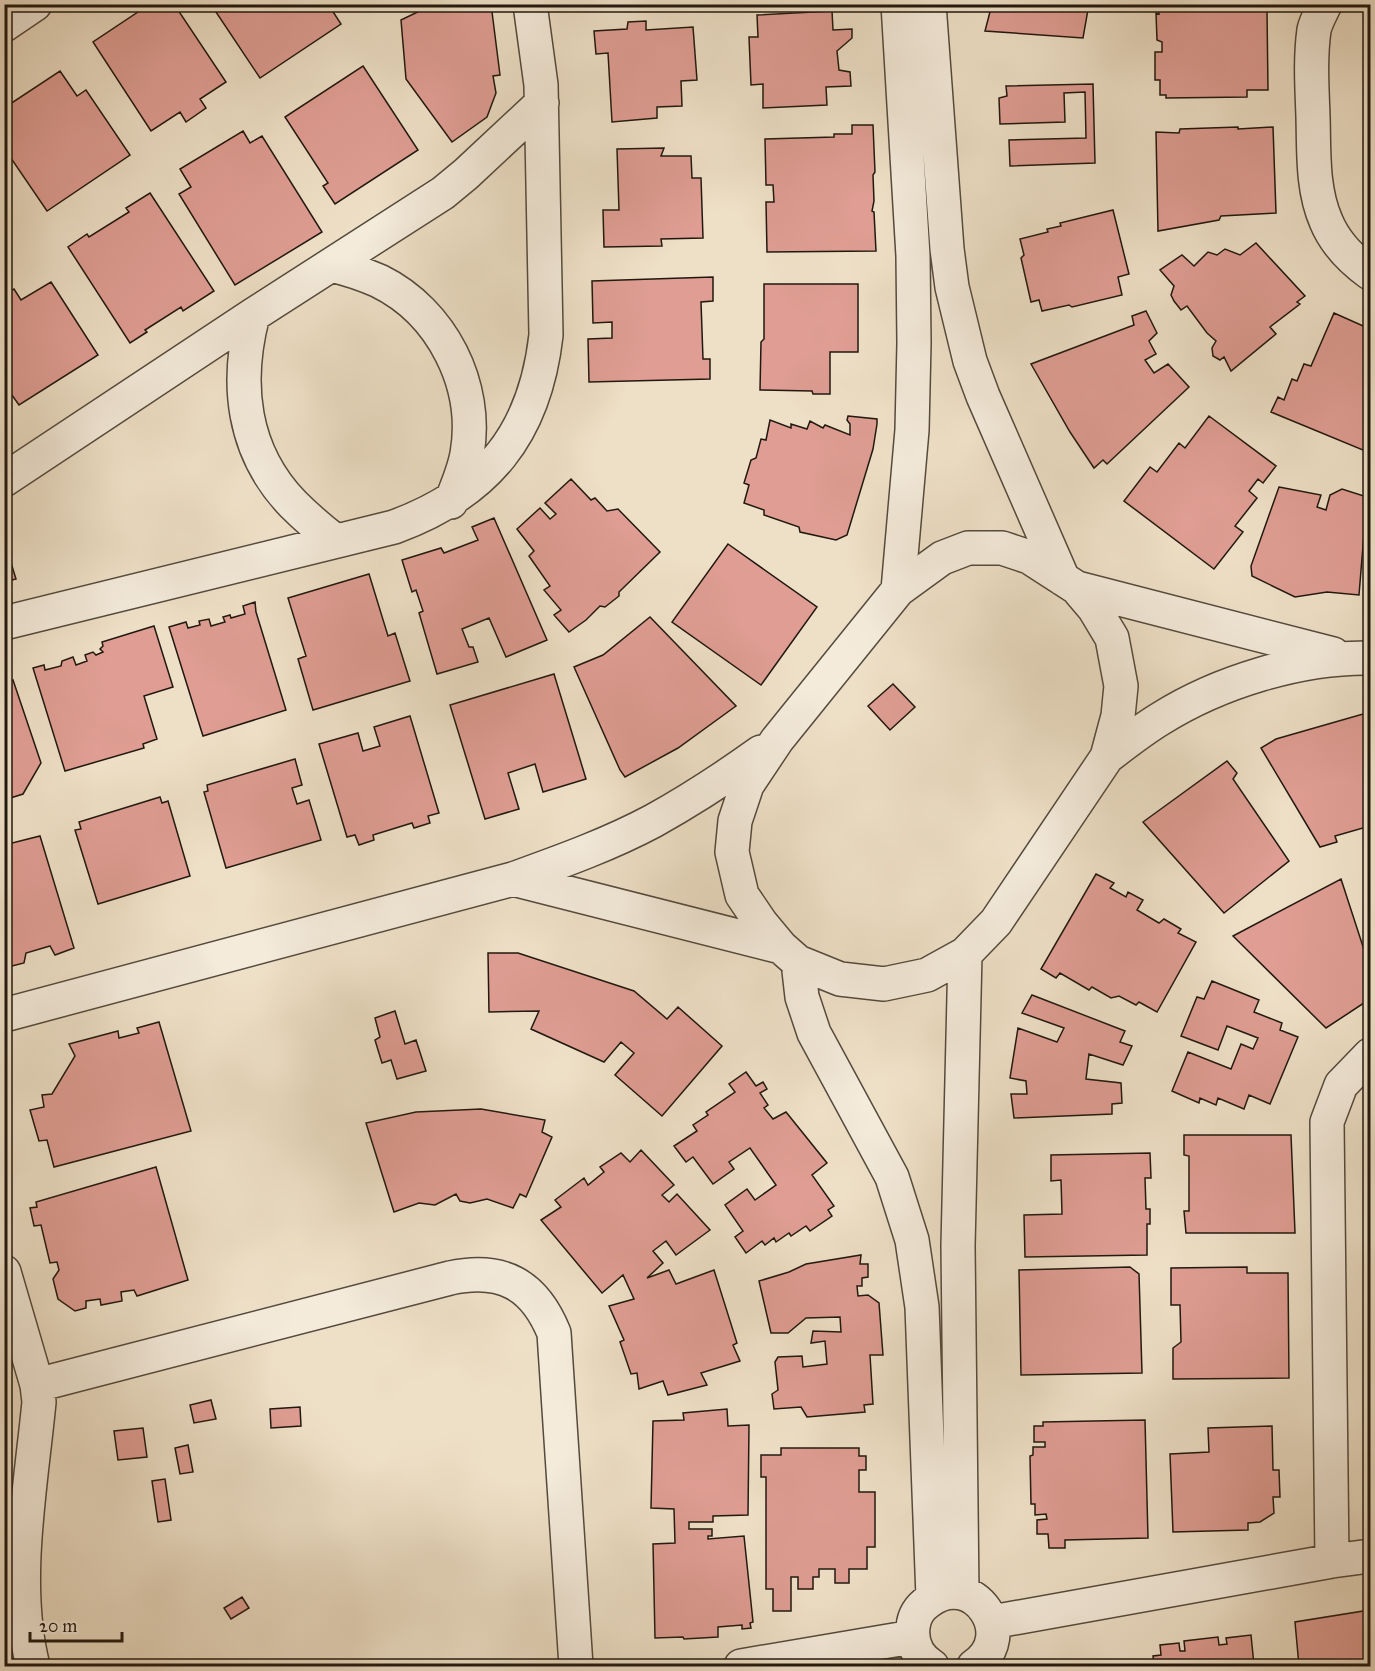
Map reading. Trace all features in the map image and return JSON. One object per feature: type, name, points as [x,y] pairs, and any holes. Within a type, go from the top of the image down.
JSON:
[{"type":"street","points":[[4,25],[35,4]]},
{"type":"street","points":[[4,623],[394,527],[423,517],[451,502],[476,483],[495,463],[512,441],[526,416],[543,363],[546,335],[542,103],[530,4]]},
{"type":"street","points":[[898,4],[913,256],[914,344],[912,430],[898,590]]},
{"type":"street","points":[[929,4],[947,249],[960,325],[983,396],[1070,583]]},
{"type":"street","points":[[1325,4],[1315,27],[1311,60],[1315,175],[1319,200],[1326,223],[1339,244],[1356,262],[1371,273]]},
{"type":"street","points":[[4,480],[253,315],[443,194],[474,168],[542,103]]},
{"type":"street","points":[[331,266],[356,272],[402,295],[438,331],[452,353],[467,402],[469,428],[463,470],[451,502]]},
{"type":"street","points":[[253,315],[243,364],[243,389],[253,438],[263,461],[292,503],[334,540]]},
{"type":"street","points":[[513,879],[789,955],[840,979],[884,984],[927,975],[965,954],[996,922],[1107,757],[1118,716],[1121,686],[1112,638],[1094,608],[1070,583],[1029,557],[1002,548],[968,548],[942,558],[898,590],[777,740],[747,785],[735,821],[732,852],[742,895],[761,923],[789,955],[814,1033],[892,1176],[912,1240],[922,1307],[948,1595]]},
{"type":"street","points":[[1070,583],[1359,658]]},
{"type":"street","points":[[1107,757],[1160,718],[1219,689],[1282,668],[1359,658]]},
{"type":"street","points":[[4,1015],[513,879],[583,853],[652,822],[717,784],[777,740]]},
{"type":"street","points":[[948,1595],[965,954]]},
{"type":"street","points":[[1332,1561],[1326,1122],[1341,1085],[1371,1055]]},
{"type":"street","points":[[4,1272],[37,1385],[39,1401],[26,1530],[24,1607],[33,1666]]},
{"type":"street","points":[[37,1385],[450,1278],[472,1274],[494,1275],[514,1283],[532,1296],[546,1313],[554,1333],[576,1666]]},
{"type":"street","points":[[992,1623],[1332,1561],[1371,1556]]},
{"type":"street","points":[[931,1666],[921,1658],[912,1636],[913,1625],[917,1613],[924,1604],[948,1595],[976,1599],[986,1609],[992,1623],[991,1644],[987,1654],[974,1666]]},
{"type":"street","points":[[741,1666],[912,1636]]},
{"type":"building","points":[[150,4],[174,4],[226,82],[200,99],[206,108],[186,122],[180,112],[151,131],[93,42]]},
{"type":"building","points":[[214,4],[328,4],[341,24],[260,78],[212,6]]},
{"type":"building","points":[[434,4],[491,4],[500,75],[493,76],[496,93],[487,117],[452,142],[406,79],[401,20]]},
{"type":"building","points":[[992,4],[1089,4],[1083,38],[985,31]]},
{"type":"building","points":[[1158,4],[1247,4],[1247,11],[1267,11],[1268,90],[1247,90],[1247,97],[1166,98],[1166,95],[1160,95],[1160,80],[1155,80],[1155,52],[1162,52],[1162,42],[1157,40]]},
{"type":"building","points":[[832,11],[833,30],[852,29],[852,38],[837,51],[839,70],[850,72],[851,86],[826,87],[827,105],[763,108],[763,84],[751,85],[749,37],[758,37],[757,15]]},
{"type":"building","points":[[646,21],[646,30],[693,27],[697,80],[681,81],[682,106],[657,107],[657,118],[612,122],[608,53],[596,54],[594,31],[627,29],[628,22]]},
{"type":"building","points":[[363,66],[418,150],[335,204],[323,186],[328,183],[285,117]]},
{"type":"building","points":[[60,71],[77,96],[86,90],[130,155],[47,211],[4,148],[7,139],[4,135],[4,108]]},
{"type":"building","points":[[1093,84],[1095,163],[1010,166],[1009,140],[1086,138],[1085,92],[1064,93],[1065,122],[1000,124],[999,98],[1007,96],[1006,86]]},
{"type":"building","points":[[852,125],[873,125],[875,172],[872,211],[874,212],[876,251],[767,252],[766,202],[774,202],[773,185],[766,185],[765,139],[834,137],[834,134],[852,134]]},
{"type":"building","points":[[1238,127],[1238,129],[1273,127],[1276,213],[1221,216],[1219,220],[1158,231],[1156,132],[1179,133],[1180,129]]},
{"type":"building","points":[[243,131],[250,143],[262,136],[322,232],[235,285],[179,194],[191,187],[180,169]]},
{"type":"building","points":[[664,148],[661,156],[691,156],[692,178],[701,178],[703,238],[661,239],[662,246],[604,247],[603,210],[619,210],[617,149]]},
{"type":"building","points":[[150,193],[214,291],[183,311],[181,307],[145,330],[147,332],[130,343],[68,247],[87,234],[89,237],[129,212],[126,208]]},
{"type":"building","points":[[1113,210],[1129,274],[1118,277],[1122,295],[1072,307],[1069,305],[1042,311],[1039,300],[1031,302],[1021,258],[1024,255],[1020,239],[1048,232],[1047,229],[1061,226],[1060,223]]},
{"type":"building","points":[[1256,243],[1305,296],[1297,302],[1300,304],[1270,327],[1276,334],[1231,371],[1224,357],[1220,360],[1213,356],[1212,348],[1216,341],[1207,333],[1187,306],[1181,310],[1174,301],[1171,295],[1174,286],[1160,270],[1182,255],[1194,266],[1208,252],[1217,255],[1225,249],[1240,255]]},
{"type":"building","points":[[713,277],[713,301],[701,302],[703,359],[710,359],[710,379],[589,382],[588,339],[612,338],[612,322],[593,323],[592,281]]},
{"type":"building","points":[[51,282],[98,355],[19,405],[4,384],[4,294],[14,289],[21,300]]},
{"type":"building","points":[[764,284],[858,284],[858,352],[830,352],[830,394],[813,394],[812,391],[760,390],[761,342],[764,339]]},
{"type":"building","points":[[1146,311],[1157,333],[1149,341],[1156,354],[1145,360],[1154,373],[1168,364],[1189,387],[1107,464],[1103,460],[1094,468],[1070,432],[1031,364],[1134,325],[1132,316]]},
{"type":"building","points":[[1334,313],[1370,329],[1370,453],[1271,412],[1278,397],[1284,400],[1292,379],[1297,381],[1304,364],[1311,366]]},
{"type":"building","points":[[848,416],[877,419],[877,424],[873,449],[847,535],[836,540],[800,532],[799,527],[764,515],[764,510],[744,503],[749,485],[744,483],[751,460],[756,458],[761,439],[766,440],[770,420],[791,428],[791,424],[807,429],[810,421],[823,428],[825,425],[850,435]]},
{"type":"building","points":[[1209,416],[1276,466],[1263,483],[1258,479],[1249,491],[1257,498],[1235,526],[1243,532],[1214,569],[1124,501],[1150,467],[1157,472],[1179,443],[1185,448]]},
{"type":"building","points":[[571,479],[591,500],[595,498],[607,511],[618,509],[660,552],[619,592],[619,596],[605,607],[600,606],[569,632],[554,615],[561,610],[544,590],[550,586],[529,556],[534,551],[517,529],[540,508],[550,519],[556,514],[545,503]]},
{"type":"building","points":[[1279,487],[1321,495],[1317,507],[1326,510],[1330,495],[1342,489],[1367,497],[1359,595],[1327,592],[1295,597],[1252,576],[1251,566]]},
{"type":"building","points":[[494,518],[547,640],[506,657],[489,618],[462,629],[469,647],[473,647],[478,662],[437,674],[419,613],[423,611],[416,590],[412,592],[402,560],[441,548],[444,553],[478,540],[472,527]]},
{"type":"building","points":[[728,544],[817,607],[761,685],[672,622]]},
{"type":"building","points":[[8,553],[16,579],[4,582],[4,554]]},
{"type":"building","points":[[369,574],[388,636],[395,633],[410,681],[313,710],[298,659],[306,656],[288,598]]},
{"type":"building","points":[[255,602],[286,710],[203,736],[169,627],[186,622],[188,628],[200,625],[199,621],[209,619],[211,626],[225,622],[223,617],[230,615],[231,618],[245,614],[243,606]]},
{"type":"building","points":[[650,617],[736,706],[678,748],[625,777],[574,667],[603,655]]},
{"type":"building","points":[[154,626],[173,687],[144,696],[157,739],[143,744],[144,748],[65,771],[33,668],[44,665],[45,670],[61,666],[62,661],[73,657],[76,665],[87,661],[85,655],[93,652],[96,655],[103,652],[100,649],[103,646],[102,642]]},
{"type":"building","points":[[554,674],[586,779],[543,792],[535,764],[508,773],[519,809],[485,819],[450,705]]},
{"type":"building","points":[[13,680],[41,763],[23,794],[4,800],[4,683]]},
{"type":"building","points":[[893,684],[915,707],[890,730],[868,706]]},
{"type":"building","points":[[1370,712],[1370,826],[1335,836],[1337,842],[1320,847],[1261,748],[1276,739]]},
{"type":"building","points":[[410,716],[439,813],[428,816],[430,823],[414,828],[412,823],[373,835],[374,840],[359,845],[355,835],[347,837],[319,744],[358,733],[363,751],[380,746],[374,727]]},
{"type":"building","points":[[295,759],[302,785],[292,788],[297,804],[309,800],[321,840],[226,868],[204,792],[208,791],[207,785]]},
{"type":"building","points":[[1227,761],[1237,773],[1233,779],[1289,861],[1224,913],[1143,822]]},
{"type":"building","points":[[160,797],[162,803],[168,801],[190,876],[98,904],[75,830],[81,829],[79,822]]},
{"type":"building","points":[[40,836],[74,948],[55,955],[50,946],[26,953],[24,963],[12,966],[4,964],[4,845]]},
{"type":"building","points":[[1096,874],[1114,883],[1110,888],[1126,897],[1128,892],[1143,900],[1137,910],[1159,923],[1164,919],[1181,929],[1178,933],[1196,942],[1157,1012],[1139,1002],[1136,1005],[1119,996],[1111,998],[1092,987],[1089,990],[1060,973],[1056,978],[1041,969]]},
{"type":"building","points":[[1341,879],[1370,968],[1370,999],[1326,1028],[1233,936]]},
{"type":"building","points":[[488,953],[518,953],[634,991],[667,1019],[678,1007],[722,1046],[662,1116],[615,1075],[634,1053],[621,1042],[604,1062],[531,1029],[539,1011],[489,1012]]},
{"type":"building","points":[[1212,981],[1259,1000],[1254,1012],[1282,1023],[1280,1030],[1298,1037],[1270,1104],[1249,1095],[1244,1109],[1218,1098],[1216,1105],[1200,1098],[1199,1103],[1172,1091],[1188,1052],[1231,1069],[1241,1044],[1253,1049],[1258,1038],[1227,1026],[1218,1050],[1181,1036],[1197,997],[1204,999]]},
{"type":"building","points":[[1032,995],[1125,1031],[1120,1042],[1132,1046],[1123,1065],[1089,1054],[1086,1079],[1121,1083],[1122,1103],[1112,1104],[1112,1114],[1014,1118],[1011,1094],[1027,1094],[1026,1081],[1010,1078],[1018,1028],[1057,1042],[1064,1028],[1022,1013]]},
{"type":"building","points":[[395,1011],[405,1044],[416,1040],[426,1071],[397,1079],[391,1060],[382,1063],[375,1040],[380,1037],[375,1018]]},
{"type":"building","points":[[159,1022],[191,1131],[54,1167],[47,1140],[39,1141],[30,1110],[44,1107],[42,1095],[52,1094],[75,1056],[69,1044],[118,1031],[119,1038],[139,1033],[137,1028]]},
{"type":"building","points":[[746,1072],[756,1086],[763,1082],[767,1089],[760,1093],[768,1105],[764,1108],[773,1119],[786,1112],[827,1163],[812,1175],[834,1206],[828,1210],[832,1216],[810,1231],[806,1226],[791,1236],[789,1233],[776,1242],[774,1238],[765,1245],[762,1241],[746,1253],[735,1237],[743,1231],[725,1205],[747,1189],[755,1200],[776,1185],[750,1148],[729,1162],[734,1169],[713,1184],[693,1157],[686,1162],[674,1146],[697,1131],[693,1125],[708,1115],[706,1112],[735,1092],[729,1084]]},
{"type":"building","points":[[481,1109],[545,1120],[542,1132],[552,1137],[526,1197],[520,1194],[513,1208],[487,1199],[470,1203],[460,1201],[456,1194],[435,1205],[419,1203],[394,1212],[366,1123],[416,1112]]},
{"type":"building","points":[[1184,1135],[1291,1135],[1295,1233],[1186,1233],[1184,1211],[1189,1211],[1189,1156],[1184,1155]]},
{"type":"building","points":[[641,1150],[674,1185],[662,1195],[669,1202],[677,1194],[710,1230],[676,1255],[666,1241],[653,1251],[663,1263],[647,1278],[669,1270],[676,1284],[714,1270],[737,1343],[733,1345],[740,1361],[701,1373],[707,1385],[668,1395],[663,1381],[639,1389],[637,1373],[631,1374],[620,1342],[624,1340],[609,1306],[634,1299],[623,1275],[602,1293],[541,1220],[561,1207],[555,1200],[584,1178],[588,1185],[604,1172],[600,1167],[621,1153],[630,1162]]},
{"type":"building","points":[[1150,1153],[1151,1178],[1145,1178],[1146,1209],[1150,1209],[1150,1224],[1147,1224],[1147,1255],[1025,1257],[1024,1215],[1062,1214],[1061,1180],[1051,1181],[1051,1155]]},
{"type":"building","points":[[156,1167],[188,1280],[137,1296],[134,1290],[121,1292],[122,1301],[101,1305],[100,1299],[86,1301],[86,1308],[75,1311],[58,1299],[53,1279],[59,1270],[57,1262],[50,1263],[41,1225],[34,1226],[30,1208],[37,1207],[36,1202]]},
{"type":"building","points":[[861,1255],[860,1264],[868,1264],[868,1277],[862,1278],[862,1286],[857,1286],[858,1296],[868,1295],[879,1303],[883,1355],[870,1355],[873,1404],[864,1405],[865,1412],[807,1417],[801,1407],[774,1409],[772,1394],[778,1390],[775,1362],[778,1357],[802,1356],[803,1367],[827,1364],[825,1341],[811,1343],[813,1331],[841,1332],[840,1317],[806,1318],[788,1333],[771,1333],[759,1281],[806,1264]]},
{"type":"building","points":[[1130,1267],[1139,1274],[1142,1373],[1021,1375],[1019,1270]]},
{"type":"building","points":[[1247,1267],[1247,1273],[1288,1273],[1289,1378],[1173,1379],[1173,1348],[1181,1342],[1180,1305],[1171,1305],[1171,1268]]},
{"type":"building","points":[[211,1400],[216,1419],[194,1423],[190,1405]]},
{"type":"building","points":[[300,1407],[301,1426],[271,1428],[270,1409]]},
{"type":"building","points":[[727,1409],[728,1426],[749,1425],[748,1515],[713,1516],[713,1522],[689,1522],[689,1529],[712,1529],[712,1536],[708,1536],[708,1539],[744,1536],[753,1622],[750,1623],[751,1628],[742,1629],[742,1625],[718,1627],[718,1637],[655,1638],[653,1544],[675,1543],[674,1509],[651,1508],[653,1421],[684,1420],[683,1413]]},
{"type":"building","points":[[1145,1420],[1148,1538],[1065,1540],[1065,1548],[1049,1548],[1048,1534],[1037,1534],[1037,1520],[1047,1519],[1046,1514],[1035,1515],[1035,1504],[1031,1504],[1030,1456],[1033,1455],[1033,1447],[1045,1447],[1045,1442],[1034,1442],[1034,1426],[1043,1426],[1043,1422]]},
{"type":"building","points":[[1272,1426],[1273,1470],[1279,1470],[1280,1497],[1273,1497],[1274,1513],[1260,1522],[1248,1523],[1248,1530],[1173,1532],[1170,1454],[1209,1452],[1208,1428]]},
{"type":"building","points":[[143,1428],[147,1457],[118,1460],[114,1431]]},
{"type":"building","points":[[188,1445],[193,1472],[180,1474],[175,1448]]},
{"type":"building","points":[[781,1448],[859,1448],[859,1456],[866,1456],[866,1470],[859,1470],[859,1492],[875,1492],[875,1547],[867,1547],[867,1569],[849,1569],[849,1583],[835,1583],[835,1569],[819,1569],[819,1577],[813,1577],[813,1589],[798,1589],[798,1577],[791,1577],[791,1611],[773,1611],[773,1589],[766,1589],[766,1477],[761,1477],[761,1455],[781,1455]]},
{"type":"building","points":[[165,1479],[171,1520],[158,1522],[152,1481]]},
{"type":"building","points":[[242,1597],[249,1608],[231,1619],[224,1608]]},
{"type":"building","points":[[1370,1610],[1370,1666],[1299,1666],[1295,1622]]},
{"type":"building","points":[[1251,1635],[1254,1665],[1154,1666],[1153,1656],[1161,1655],[1160,1645],[1179,1643],[1180,1651],[1185,1651],[1184,1641],[1218,1637],[1219,1645],[1227,1644],[1226,1638]]},
{"type":"building","points":[[1113,1660],[1114,1666],[1078,1666]]}]
